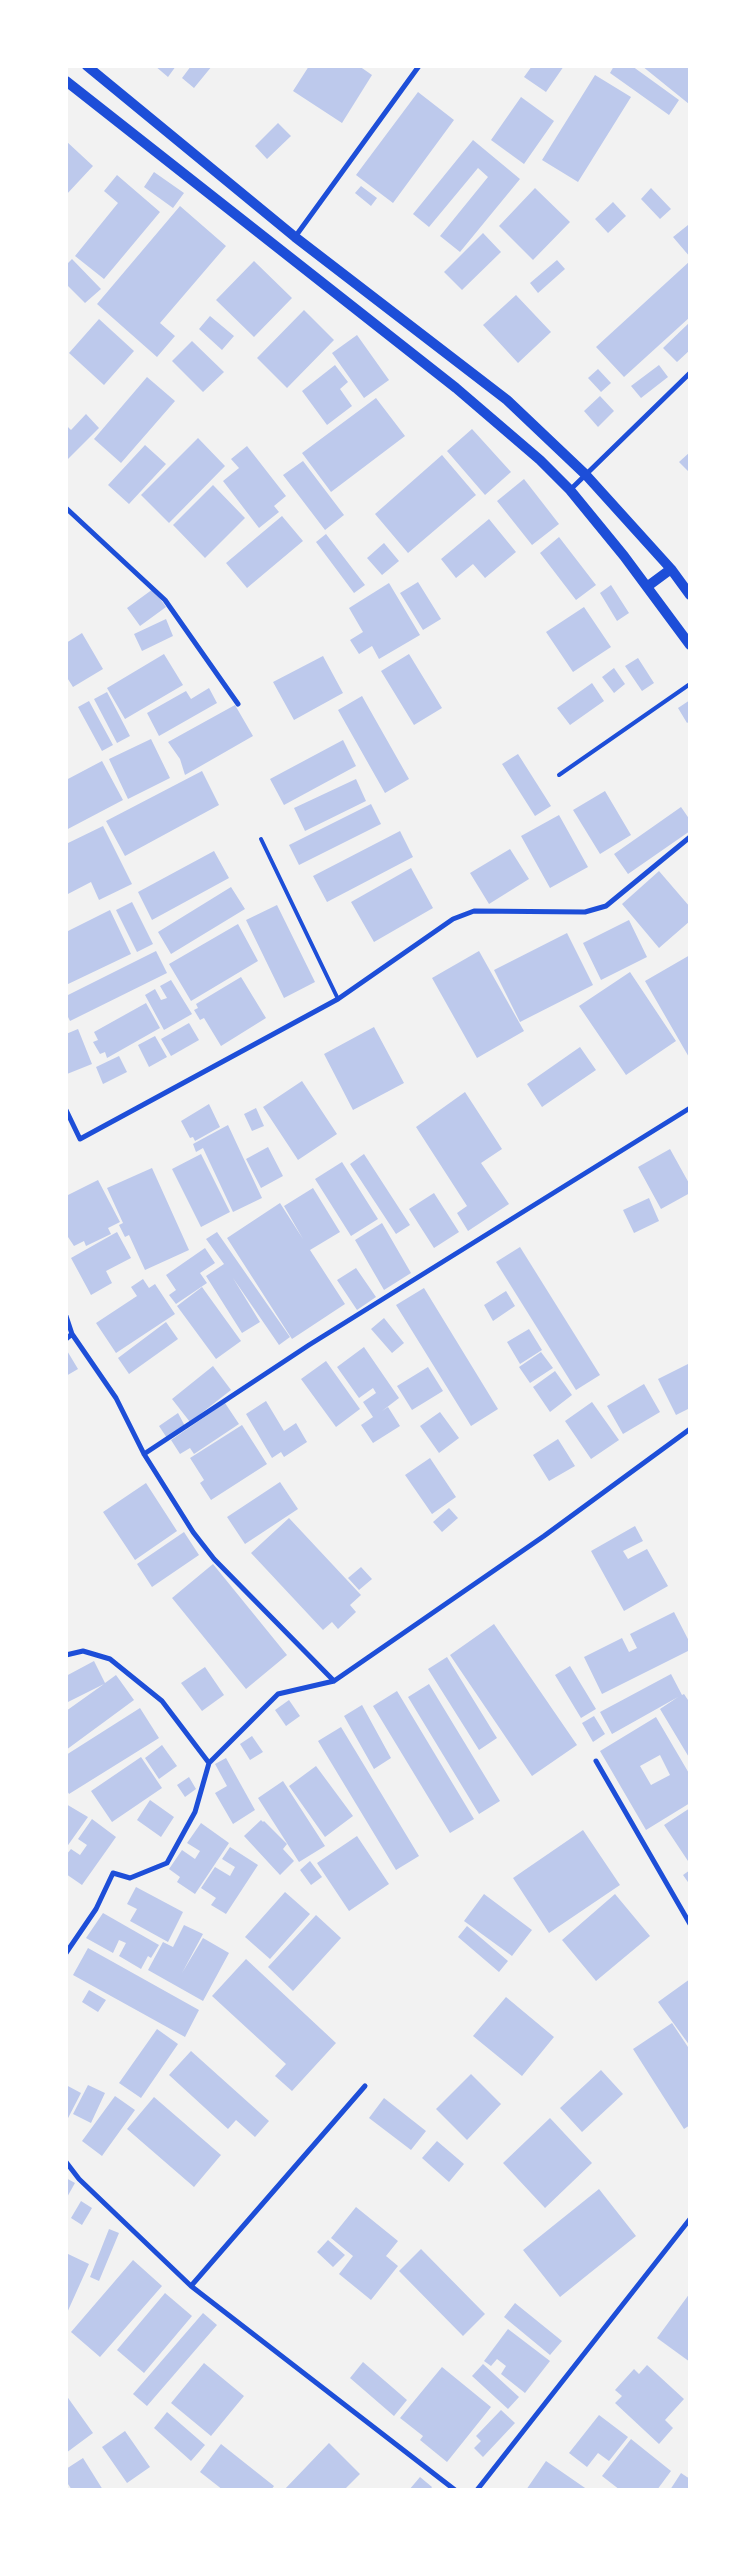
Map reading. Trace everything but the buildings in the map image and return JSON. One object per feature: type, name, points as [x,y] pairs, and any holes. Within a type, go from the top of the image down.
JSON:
[{"type":"main road","points":[[87,66],[295,237],[506,400],[586,475],[672,569],[690,594]]},
{"type":"main road","points":[[66,80],[456,388],[540,460],[570,490],[648,586],[690,645]]},
{"type":"main road","points":[[648,586],[672,569]]},
{"type":"street","points":[[295,237],[419,66]]},
{"type":"street","points":[[570,490],[690,374]]},
{"type":"street","points":[[66,508],[165,600],[238,704]]},
{"type":"street","points":[[66,1110],[80,1139],[338,999],[453,919],[474,911],[585,912],[606,906],[690,837]]},
{"type":"street","points":[[144,1454],[310,1346],[690,1108]]},
{"type":"street","points":[[66,1316],[72,1334],[116,1398],[144,1454],[193,1532],[214,1559],[334,1680]]},
{"type":"street","points":[[66,1339],[72,1334]]},
{"type":"street","points":[[66,1953],[96,1909],[113,1873],[130,1878],[167,1863],[195,1812],[209,1763],[278,1694],[334,1680],[544,1536],[690,1429]]},
{"type":"street","points":[[66,1656],[83,1650],[110,1659],[162,1701],[209,1763]]},
{"type":"street","points":[[596,1761],[690,1924]]},
{"type":"street","points":[[191,2286],[365,2086]]},
{"type":"street","points":[[66,2162],[79,2179],[191,2286],[456,2490]]},
{"type":"street","points":[[477,2490],[690,2218]]},
{"type":"lane","points":[[560,775],[690,684]]},
{"type":"lane","points":[[261,839],[338,999]]}]
